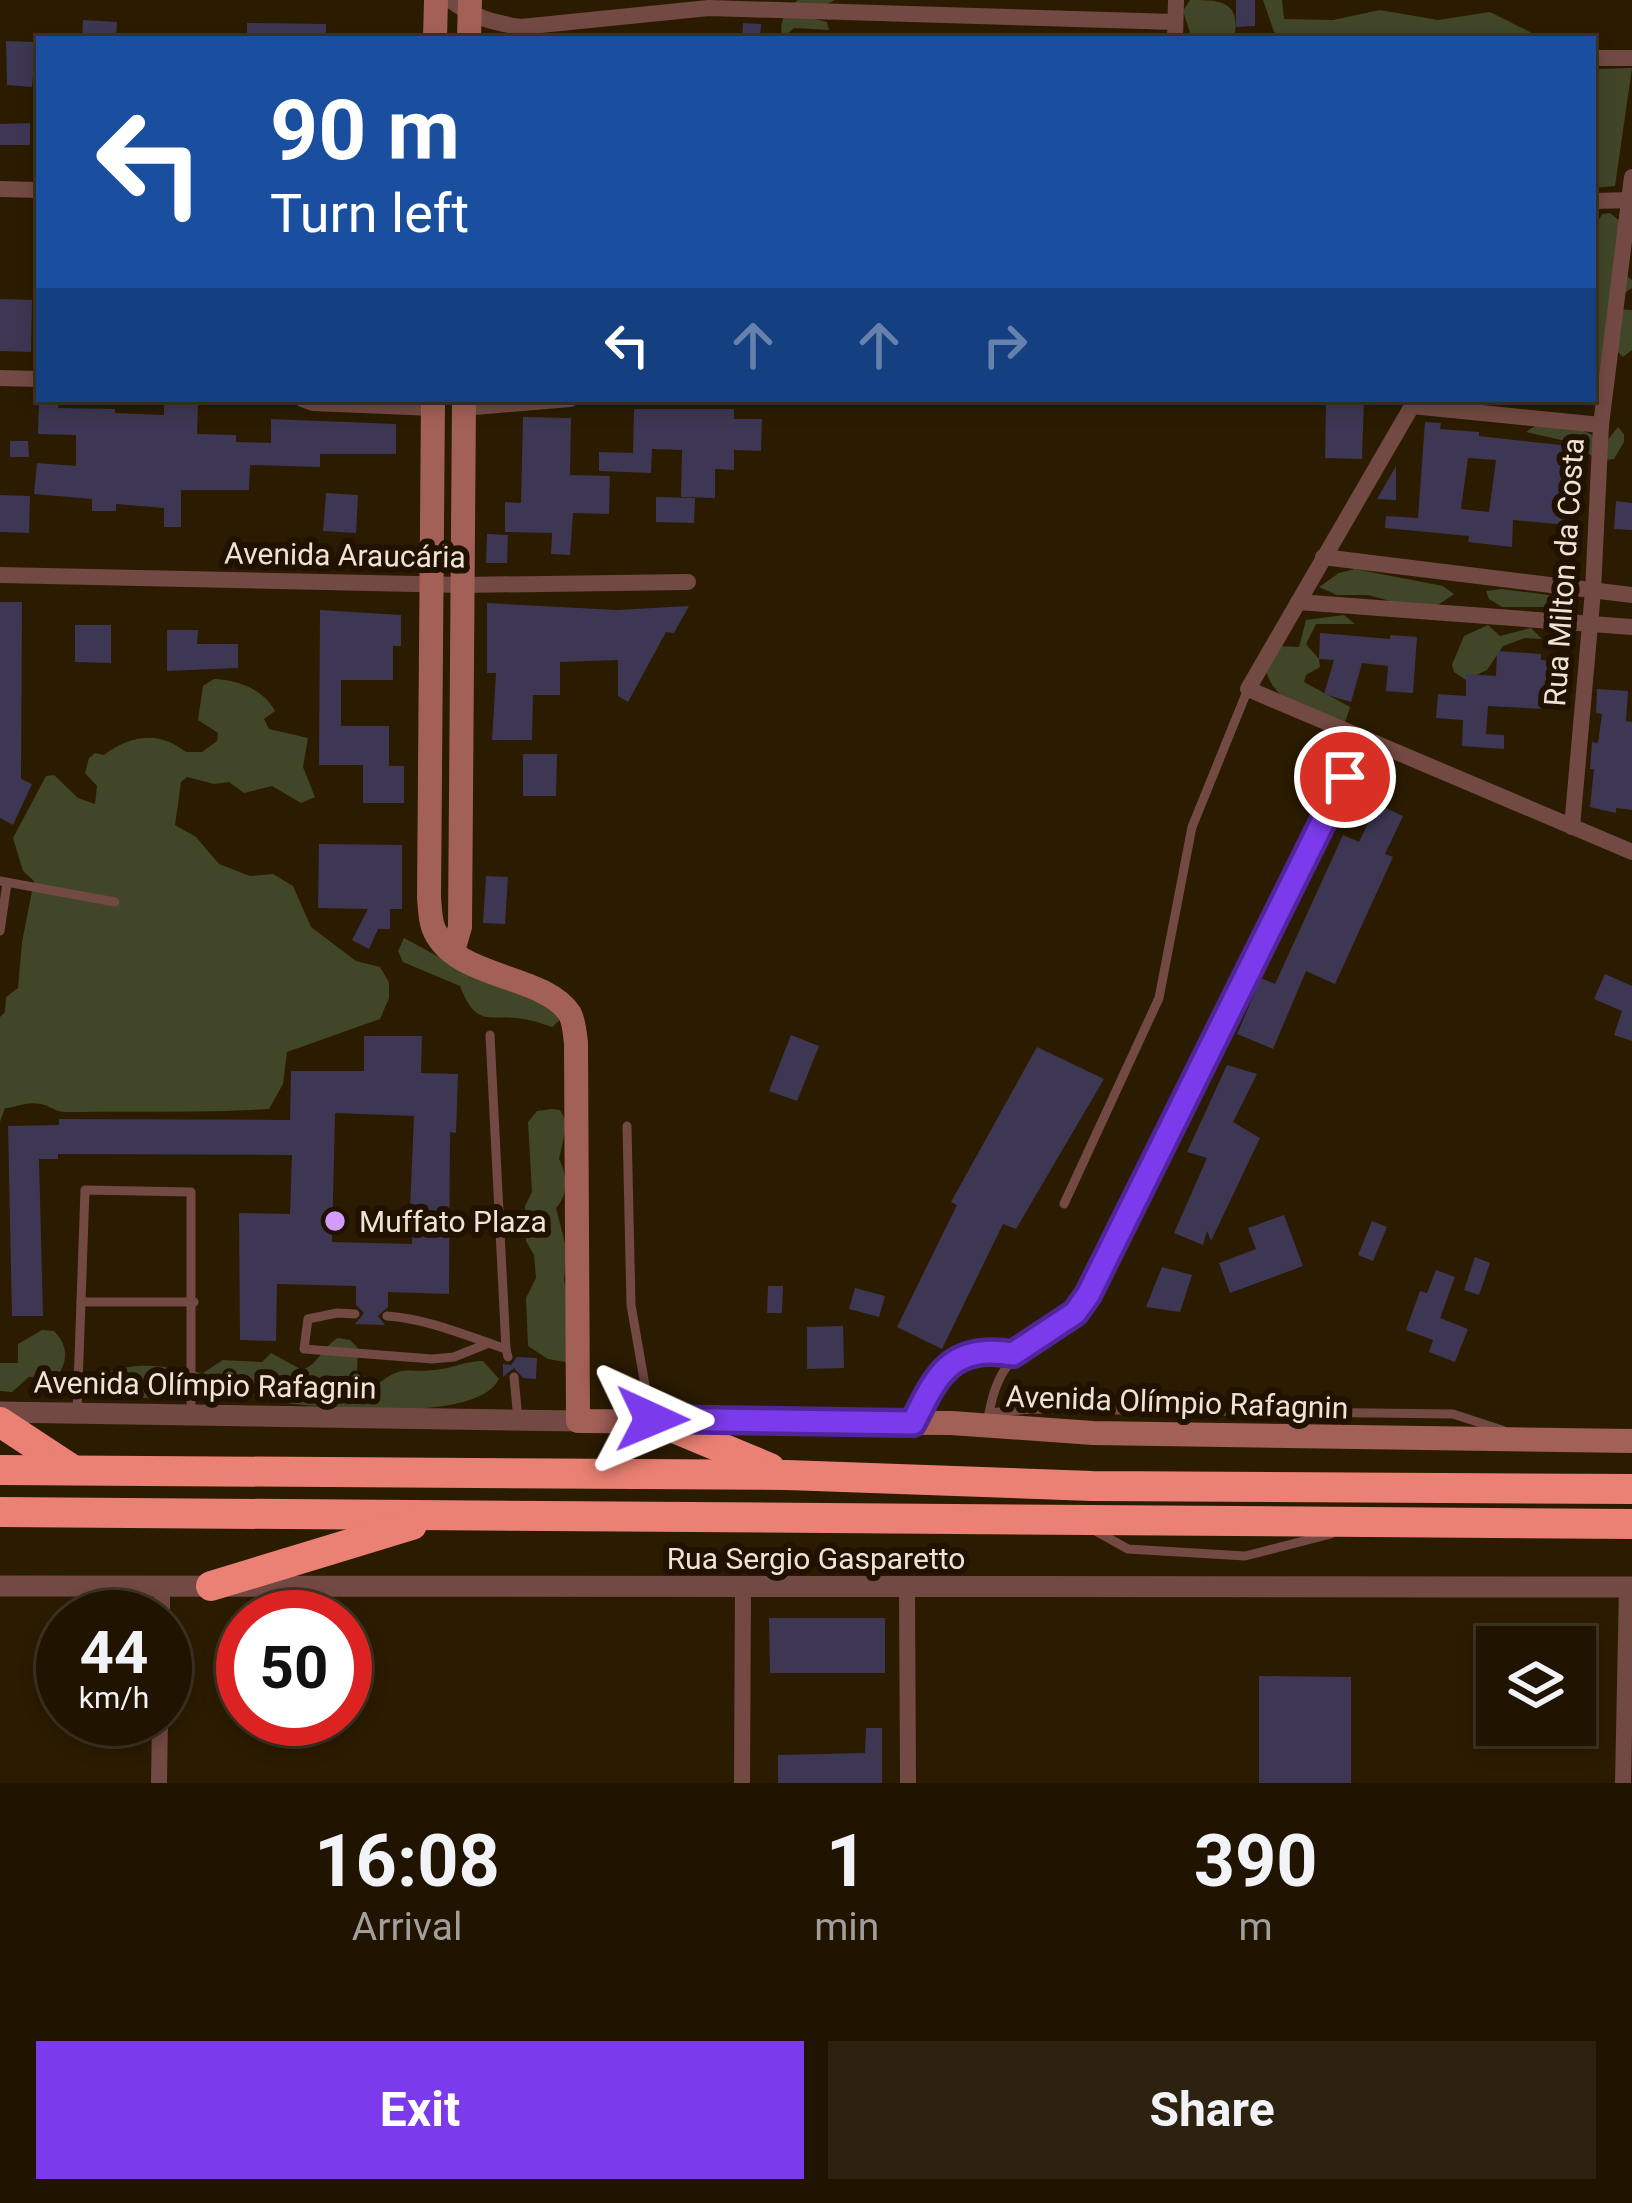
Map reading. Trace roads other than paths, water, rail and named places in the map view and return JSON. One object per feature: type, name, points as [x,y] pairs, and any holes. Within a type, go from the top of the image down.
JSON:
[{"type":"highway","points":[[652,1419],[787,1475]]},
{"type":"highway","points":[[0,1422],[73,1471]]},
{"type":"highway","points":[[0,1470],[787,1475],[1092,1486],[1632,1489]]},
{"type":"highway","points":[[1539,1489],[1632,1480]]},
{"type":"highway","points":[[0,1512],[1632,1523]]},
{"type":"highway","points":[[211,1586],[444,1515]]},
{"type":"main road","points":[[435,36],[436,0]]},
{"type":"main road","points":[[433,403],[429,898],[434,931],[453,951],[481,969],[553,997],[572,1016],[576,1042],[578,1421]]},
{"type":"main road","points":[[453,951],[460,927],[464,404]]},
{"type":"main road","name":"Avenida Olímpio Rafagnin","points":[[578,1421],[988,1420],[1094,1433],[1632,1441]]},
{"type":"street","points":[[465,13],[521,27],[709,8],[1175,30],[1176,0]]},
{"type":"street","points":[[1596,58],[1632,58]]},
{"type":"street","name":"Rua Milton da Costa","points":[[1572,827],[1601,425],[1632,177]]},
{"type":"street","points":[[0,189],[36,190]]},
{"type":"street","points":[[1596,201],[1630,200]]},
{"type":"street","points":[[0,378],[36,379]]},
{"type":"street","points":[[310,402],[433,403]]},
{"type":"street","points":[[464,404],[506,402]]},
{"type":"street","points":[[1601,425],[1414,402],[1248,689],[1632,852]]},
{"type":"street","points":[[1323,556],[1632,595]]},
{"type":"street","name":"Avenida Araucária","points":[[0,575],[461,585],[688,583]]},
{"type":"street","points":[[1298,602],[1632,627]]},
{"type":"street","name":"Avenida Olímpio Rafagnin","points":[[0,1412],[578,1421]]},
{"type":"street","name":"Rua Sergio Gasparetto","points":[[0,1586],[1629,1587]]},
{"type":"street","points":[[1623,1783],[1629,1587]]},
{"type":"street","points":[[742,1783],[743,1588]]},
{"type":"street","points":[[907,1589],[908,1783]]},
{"type":"street","points":[[159,1783],[160,1746]]},
{"type":"lane","points":[[1064,1204],[1159,998],[1192,827],[1248,689]]},
{"type":"lane","points":[[988,1420],[992,1388],[1013,1354],[1075,1313],[1088,1295],[1345,777]]},
{"type":"lane","points":[[0,931],[3,882],[115,902]]},
{"type":"lane","points":[[387,1316],[408,1318],[507,1353],[490,1035]]},
{"type":"lane","points":[[627,1126],[631,1305],[652,1419]]},
{"type":"lane","points":[[77,1413],[85,1190],[191,1192],[191,1414]]},
{"type":"lane","points":[[81,1302],[194,1302]]},
{"type":"lane","points":[[356,1314],[308,1319],[304,1349],[432,1358],[454,1357],[489,1343]]},
{"type":"lane","points":[[913,1423],[936,1376],[950,1362],[988,1350],[1013,1354]]},
{"type":"lane","points":[[514,1377],[518,1420]]},
{"type":"place","name":"Muffato Plaza","points":[[335,1221]]}]
